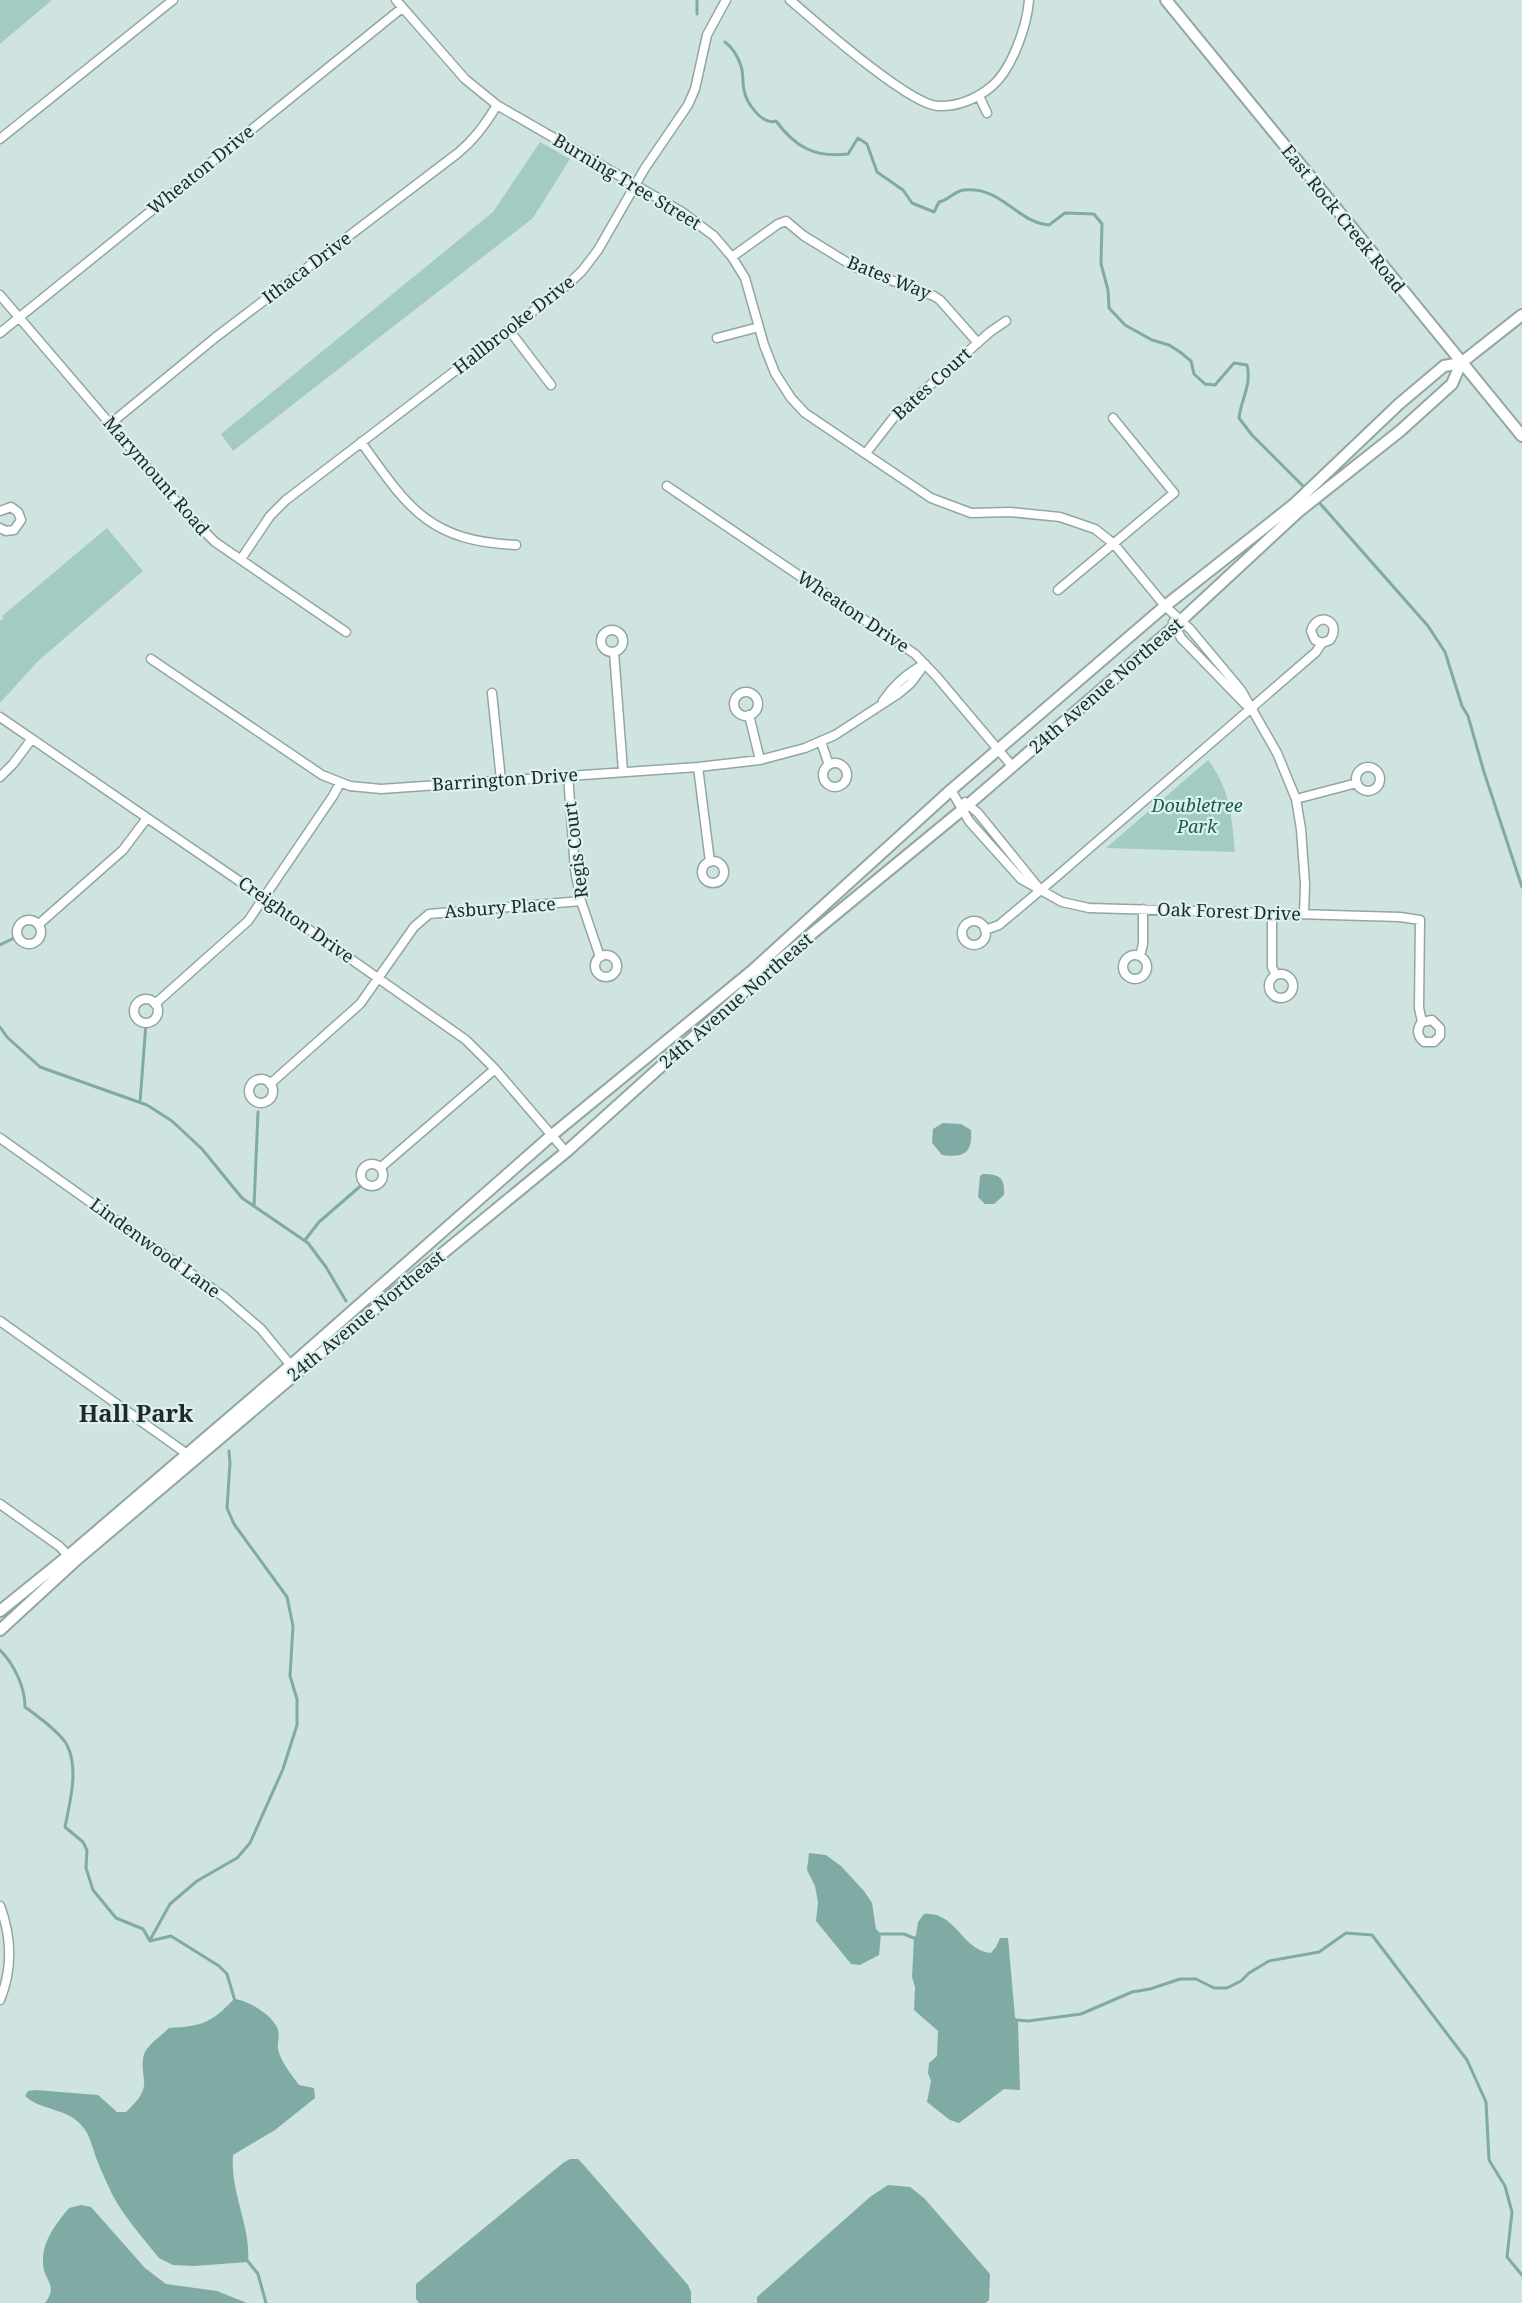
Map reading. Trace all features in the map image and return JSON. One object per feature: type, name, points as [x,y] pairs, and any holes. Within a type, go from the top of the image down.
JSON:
[{"type":"street","points":[[0,139],[173,0]]},
{"type":"street","name":"Burning Tree Street","points":[[396,0],[465,79],[497,105],[696,220],[714,236],[732,257],[745,278],[775,373],[791,398],[805,413],[931,498],[971,513],[1010,512],[1060,517],[1095,529],[1114,544],[1178,623],[1181,638],[1250,708],[1277,753],[1296,799],[1304,850],[1304,914]]},
{"type":"street","name":"Hallbrooke Drive","points":[[240,559],[276,509],[566,286],[582,271],[693,96],[707,35],[726,0]]},
{"type":"street","points":[[790,0],[905,92],[931,104],[947,105],[960,104],[979,96],[1005,73],[1028,12],[1029,0]]},
{"type":"street","name":"East Rock Creek Road","points":[[1166,0],[1522,436]]},
{"type":"street","name":"Wheaton Drive","points":[[0,333],[402,8]]},
{"type":"street","points":[[979,96],[987,113]]},
{"type":"street","name":"Ithaca Drive","points":[[110,424],[216,337],[472,142],[497,105]]},
{"type":"street","name":"Bates Way","points":[[732,257],[778,224],[786,221],[804,236],[853,266],[934,296],[978,343]]},
{"type":"street","name":"Marymount Road","points":[[0,295],[200,528],[215,542],[346,632]]},
{"type":"street","name":"24th Avenue Northeast","points":[[1315,492],[1399,404],[1444,366],[1461,363],[1522,315]]},
{"type":"street","name":"Bates Court","points":[[866,453],[894,417],[1006,321]]},
{"type":"street","points":[[717,338],[759,327]]},
{"type":"street","points":[[509,330],[551,385]]},
{"type":"street","name":"24th Avenue Northeast","points":[[0,1611],[71,1559],[294,1369],[552,1136],[753,970],[951,790],[1165,606],[1315,492],[1400,431],[1452,384],[1461,363]]},
{"type":"street","points":[[1058,590],[1174,493],[1113,418]]},
{"type":"street","points":[[361,442],[411,507],[434,525],[460,537],[493,544],[516,544]]},
{"type":"street","name":"Wheaton Drive","points":[[667,486],[904,646],[925,664],[1012,766]]},
{"type":"street","points":[[0,509],[11,507],[16,510],[21,520],[14,530],[6,531],[0,528]]},
{"type":"street","name":"24th Avenue Northeast","points":[[294,1369],[566,1152],[769,969],[965,807],[1178,623],[1294,509]]},
{"type":"street","points":[[985,930],[999,925],[1041,890],[1316,652],[1322,643]]},
{"type":"street","points":[[614,652],[622,771]]},
{"type":"street","name":"Barrington Drive","points":[[151,659],[322,776],[340,783],[365,788],[403,789],[698,767],[760,760],[821,742],[851,725],[882,703],[891,689],[905,676],[925,664]]},
{"type":"street","points":[[492,693],[501,780]]},
{"type":"street","points":[[749,715],[760,760]]},
{"type":"street","name":"Creighton Drive","points":[[0,717],[380,978],[466,1040],[495,1069],[566,1152]]},
{"type":"street","points":[[0,777],[32,740]]},
{"type":"street","points":[[821,742],[829,765]]},
{"type":"street","points":[[698,767],[710,862]]},
{"type":"street","name":"Regis Court","points":[[568,775],[575,870],[581,900],[600,957]]},
{"type":"street","points":[[155,1004],[240,929],[264,898],[340,783]]},
{"type":"street","points":[[1296,799],[1357,783]]},
{"type":"street","name":"Oak Forest Drive","points":[[951,790],[965,807],[969,821],[1021,879],[1062,902],[1078,906],[1400,917],[1420,920],[1419,1008],[1422,1022]]},
{"type":"street","points":[[39,924],[123,850],[147,818]]},
{"type":"street","name":"Asbury Place","points":[[270,1084],[351,1014],[380,978],[414,927],[429,914],[581,900]]},
{"type":"street","points":[[1140,956],[1143,944],[1143,909]]},
{"type":"street","points":[[1272,913],[1272,967],[1276,975]]},
{"type":"street","points":[[380,1167],[495,1069]]},
{"type":"street","name":"Lindenwood Lane","points":[[0,1138],[232,1303],[261,1329],[294,1369]]},
{"type":"street","points":[[0,1321],[191,1457]]},
{"type":"street","points":[[0,1504],[59,1546],[71,1559]]},
{"type":"street","name":"24th Avenue Northeast","points":[[0,1630],[71,1559]]},
{"type":"street","points":[[0,1906],[10,1950],[7,1978],[0,2000]]},
{"type":"green space","points":[[0,0],[52,0],[0,44]]},
{"type":"green space","points":[[540,142],[570,159],[533,218],[233,451],[221,434],[493,212]]},
{"type":"green space","points":[[107,528],[143,571],[38,661],[0,703],[0,621],[2,616]]},
{"type":"green space","name":"Doubletree Park","points":[[1208,760],[1221,781],[1229,804],[1235,852],[1106,848]]},
{"type":"water","points":[[943,1123],[961,1124],[971,1130],[970,1144],[965,1153],[956,1156],[942,1155],[932,1143],[933,1129]]},
{"type":"water","points":[[983,1174],[997,1176],[1004,1185],[1004,1195],[994,1204],[985,1204],[978,1197],[980,1176]]},
{"type":"water","points":[[809,1853],[826,1855],[841,1866],[864,1891],[872,1903],[876,1929],[881,1934],[879,1955],[860,1965],[851,1964],[816,1921],[818,1902],[815,1886],[807,1870]]},
{"type":"water","points":[[924,1914],[935,1915],[952,1924],[965,1939],[981,1951],[991,1953],[1000,1938],[1008,1938],[1015,2017],[1018,2021],[1020,2090],[1004,2089],[959,2123],[950,2120],[927,2102],[931,2081],[928,2073],[929,2063],[937,2056],[938,2031],[914,2010],[915,1987],[912,1977],[914,1937],[918,1922]]},
{"type":"water","points":[[234,1999],[266,2014],[276,2025],[279,2035],[279,2054],[299,2085],[314,2088],[315,2098],[275,2130],[233,2155],[234,2182],[246,2235],[248,2262],[194,2266],[173,2265],[159,2258],[122,2211],[112,2194],[82,2126],[69,2116],[31,2101],[25,2096],[28,2091],[36,2090],[98,2095],[117,2112],[126,2112],[139,2098],[143,2089],[143,2059],[150,2045],[169,2028],[206,2022]]},
{"type":"water","points":[[570,2159],[578,2159],[582,2163],[688,2285],[691,2292],[691,2303],[419,2303],[416,2299],[416,2284]]},
{"type":"water","points":[[888,2185],[910,2187],[924,2198],[990,2274],[989,2300],[986,2303],[757,2303],[757,2297],[870,2197]]},
{"type":"water","points":[[81,2205],[91,2207],[145,2268],[166,2284],[217,2291],[247,2303],[45,2303],[51,2292],[43,2263],[47,2240],[69,2208]]},
{"type":"waterway","points":[[697,0],[697,14]]},
{"type":"waterway","points":[[725,42],[738,59],[742,69],[745,95],[760,117],[771,122],[776,121],[798,144],[816,152],[848,154],[858,138],[867,144],[877,172],[903,190],[912,203],[934,212],[939,202],[957,192],[977,190],[989,193],[1027,218],[1049,225],[1065,213],[1094,214],[1102,224],[1101,264],[1108,290],[1109,308],[1125,325],[1180,352],[1191,361],[1194,374],[1205,384],[1215,385],[1234,363],[1247,365],[1247,386],[1239,418],[1252,435],[1306,489]]},
{"type":"waterway","points":[[1317,500],[1428,626],[1445,652],[1462,706],[1468,716],[1522,887]]},
{"type":"waterway","points":[[0,945],[18,936]]},
{"type":"waterway","points":[[140,1102],[146,1023]]},
{"type":"waterway","points":[[0,1027],[7,1037],[40,1067],[147,1105],[172,1121],[202,1149],[242,1198],[308,1243],[326,1267],[346,1301]]},
{"type":"waterway","points":[[254,1206],[258,1112]]},
{"type":"waterway","points":[[305,1240],[319,1222],[364,1183]]},
{"type":"waterway","points":[[150,1940],[170,1904],[197,1881],[237,1858],[250,1843],[283,1769],[297,1725],[297,1699],[290,1676],[293,1626],[287,1597],[234,1524],[227,1508],[229,1451]]},
{"type":"waterway","points":[[0,1650],[18,1676],[25,1707],[64,1740],[71,1754],[73,1775],[65,1827],[83,1842],[87,1850],[86,1868],[93,1890],[116,1918],[143,1929],[150,1941],[171,1936],[219,1966],[227,1974],[235,2001]]},
{"type":"waterway","points":[[1017,2020],[1028,2021],[1081,2014],[1132,1992],[1150,1989],[1180,1979],[1196,1979],[1214,1988],[1227,1988],[1269,1961],[1319,1952],[1346,1933],[1372,1935],[1467,2060],[1486,2102],[1489,2160],[1505,2186],[1512,2212],[1507,2257],[1522,2275]]},
{"type":"waterway","points":[[881,1934],[904,1934],[916,1939]]},
{"type":"waterway","points":[[246,2259],[258,2274],[266,2303]]},
{"type":"district","name":"Hall Park","points":[[136,1414]]}]
